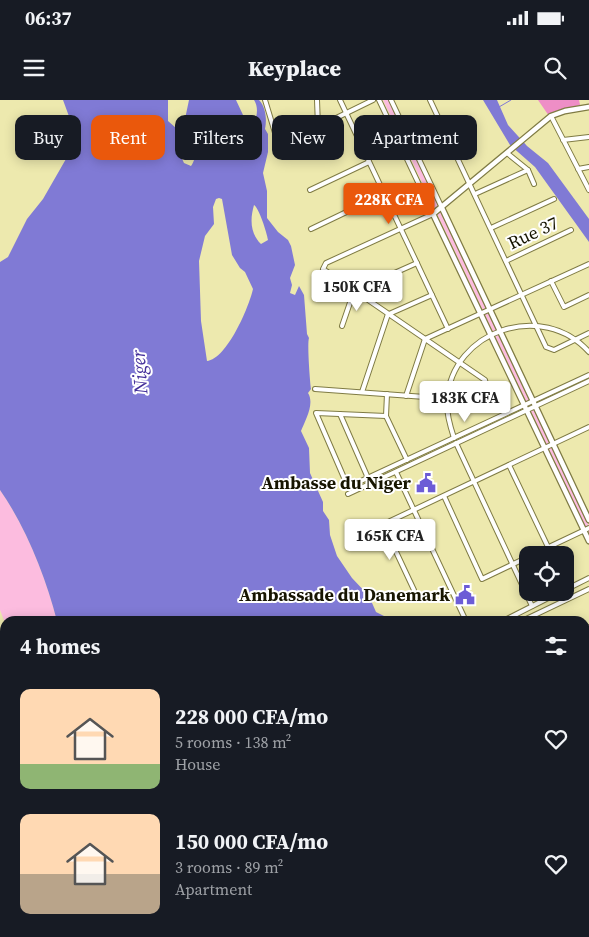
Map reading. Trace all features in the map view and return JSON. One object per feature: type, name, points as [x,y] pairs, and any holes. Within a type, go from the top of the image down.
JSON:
[{"type":"street","points":[[265,100],[272,124]]},
{"type":"street","points":[[316,100],[317,115]]},
{"type":"street","points":[[340,100],[448,329]]},
{"type":"street","points":[[342,115],[373,100]]},
{"type":"street","points":[[379,100],[545,448],[586,529],[589,541]]},
{"type":"street","points":[[391,100],[589,520]]},
{"type":"street","points":[[430,100],[546,347],[554,350],[589,333]]},
{"type":"street","points":[[315,389],[480,401],[485,398],[486,384],[484,380],[354,292],[325,271],[323,269],[324,265],[433,214],[551,116],[589,107]]},
{"type":"street","points":[[551,116],[589,190]]},
{"type":"street","points":[[563,140],[589,137]]},
{"type":"street","points":[[507,153],[528,170],[534,184]]},
{"type":"street","points":[[310,190],[369,162]]},
{"type":"street","points":[[578,169],[589,167]]},
{"type":"street","points":[[474,194],[528,170]]},
{"type":"street","points":[[311,229],[384,194]]},
{"type":"street","points":[[490,228],[554,199]]},
{"type":"street","name":"Rue 37","points":[[506,260],[571,230]]},
{"type":"street","points":[[342,326],[354,292],[417,263]]},
{"type":"street","points":[[406,396],[425,339],[589,264]]},
{"type":"street","points":[[551,281],[564,307],[589,295]]},
{"type":"street","points":[[362,392],[388,314],[432,295]]},
{"type":"street","points":[[454,438],[447,399],[454,374],[465,356],[491,334],[509,327],[536,325],[555,330],[575,340],[589,352]]},
{"type":"street","points":[[348,494],[456,443],[589,375]]},
{"type":"street","points":[[534,404],[589,381]]},
{"type":"street","points":[[388,394],[386,416],[406,460]]},
{"type":"street","points":[[386,416],[316,413],[348,487],[454,438],[526,408]]},
{"type":"street","points":[[340,414],[368,478]]},
{"type":"street","points":[[350,540],[588,428],[589,434]]},
{"type":"street","points":[[456,443],[532,606]]},
{"type":"street","points":[[509,465],[548,546]]},
{"type":"street","points":[[396,472],[464,616]]},
{"type":"street","points":[[444,496],[482,578],[519,561]]},
{"type":"street","points":[[383,524],[414,590]]},
{"type":"street","points":[[550,546],[586,529]]},
{"type":"street","points":[[574,586],[589,578]]},
{"type":"street","points":[[532,616],[589,588]]},
{"type":"street","points":[[513,616],[542,601]]},
{"type":"shaded area","points":[[383,100],[389,100],[396,115],[390,115]]},
{"type":"shaded area","points":[[538,100],[579,100],[580,105],[549,116]]},
{"type":"shaded area","points":[[411,160],[417,160],[589,526],[589,534]]},
{"type":"shaded area","points":[[0,490],[27,536],[55,616],[2,616],[0,610]]},
{"type":"water","name":"Niger","points":[[63,100],[168,100],[168,121],[175,127],[175,160],[183,160],[184,163],[191,166],[194,160],[262,160],[262,115],[256,115],[257,107],[254,100],[259,100],[263,106],[266,122],[265,129],[268,134],[268,152],[263,173],[267,191],[267,218],[278,232],[288,240],[291,246],[295,265],[290,278],[292,285],[290,293],[295,295],[299,286],[304,295],[307,334],[309,338],[308,354],[311,389],[308,393],[310,407],[301,431],[309,448],[310,473],[323,502],[323,511],[329,520],[330,535],[337,556],[352,578],[369,596],[376,612],[384,616],[55,616],[27,536],[0,490],[0,262],[8,257],[27,219],[43,199],[65,160],[81,160],[81,115],[68,115]],"holes":[[[216,199],[222,199],[232,255],[240,268],[245,272],[253,289],[247,308],[229,342],[215,358],[207,361],[201,321],[199,261],[205,236],[214,224],[213,207]],[[254,205],[268,240],[261,244],[253,231]]]},
{"type":"water","points":[[189,100],[236,100],[243,115],[186,115]]},
{"type":"water","points":[[483,100],[497,100],[508,125],[527,146],[548,163],[589,219],[589,242],[535,167],[510,145]]},
{"type":"waterway","points":[[499,107],[511,100]]},
{"type":"place","name":"Ambasse du Niger","points":[[426,483]]},
{"type":"place","name":"Ambassade du Danemark","points":[[465,595]]}]
